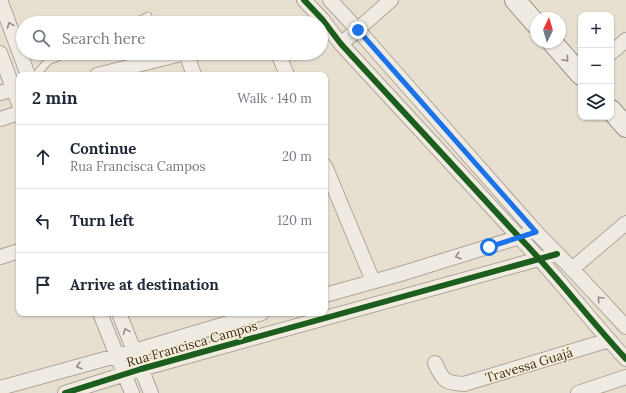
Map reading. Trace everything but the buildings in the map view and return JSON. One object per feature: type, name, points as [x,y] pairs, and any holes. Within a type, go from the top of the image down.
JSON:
[{"type":"main road","points":[[515,0],[530,17]]},
{"type":"main road","points":[[557,48],[578,72]]},
{"type":"main road","points":[[614,114],[626,128]]},
{"type":"street","points":[[0,0],[16,43]]},
{"type":"street","points":[[304,0],[319,16]]},
{"type":"street","points":[[330,0],[536,232],[626,327]]},
{"type":"street","points":[[341,44],[391,0]]},
{"type":"street","points":[[328,18],[342,14]]},
{"type":"street","points":[[328,27],[341,44],[540,259],[608,340],[626,359]]},
{"type":"street","points":[[614,50],[626,40]]},
{"type":"street","points":[[0,53],[11,90],[16,99]]},
{"type":"street","points":[[22,60],[27,72]]},
{"type":"street","points":[[110,72],[158,60]]},
{"type":"street","points":[[189,60],[193,72]]},
{"type":"street","points":[[281,60],[286,72]]},
{"type":"street","points":[[0,118],[16,114]]},
{"type":"street","points":[[328,173],[373,281]]},
{"type":"street","points":[[572,269],[626,223]]},
{"type":"street","points":[[328,294],[398,275],[536,232]]},
{"type":"street","points":[[0,257],[16,252]]},
{"type":"street","name":"Rua Francisca Campos","points":[[65,393],[141,369],[557,254]]},
{"type":"street","points":[[101,316],[132,393]]},
{"type":"street","points":[[120,316],[151,393]]},
{"type":"street","name":"Rua Francisca Campos","points":[[0,388],[134,351],[252,316]]},
{"type":"street","name":"Travessa Guajá","points":[[435,363],[445,381],[454,384],[464,384],[608,340]]},
{"type":"street","points":[[578,393],[626,377]]},
{"type":"lane","points":[[39,72],[50,60]]},
{"type":"cycle path","points":[[304,0],[319,16]]},
{"type":"cycle path","points":[[328,27],[341,44],[547,267],[626,359]]},
{"type":"cycle path","points":[[65,393],[141,369],[557,254]]},
{"type":"route","points":[[358,30],[536,232],[489,247]]}]
